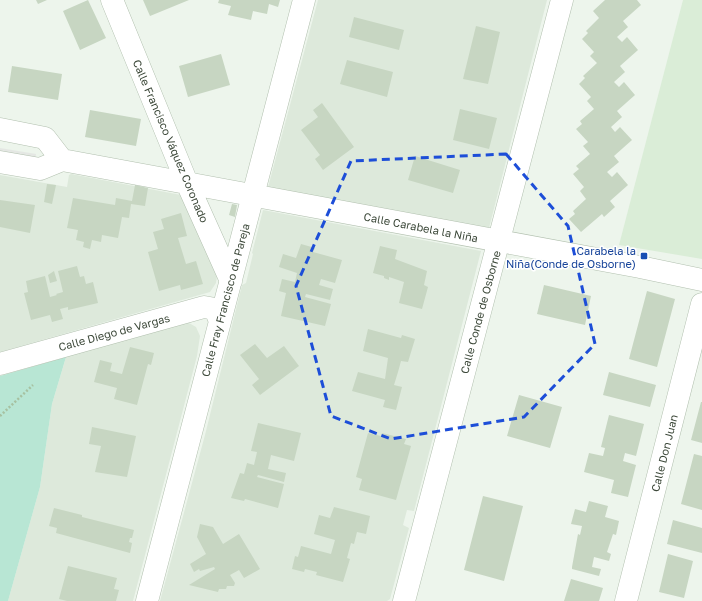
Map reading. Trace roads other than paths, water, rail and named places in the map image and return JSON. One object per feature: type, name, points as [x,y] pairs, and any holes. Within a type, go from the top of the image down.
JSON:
[{"type":"street","name":"Calle Francisco Váquez Coronado","points":[[112,0],[188,183],[231,281]]},
{"type":"street","name":"Calle Fray Francisco de Pareja","points":[[147,601],[304,0]]},
{"type":"street","name":"Calle Conde de Osborne","points":[[404,601],[562,0]]},
{"type":"street","points":[[0,129],[45,138],[62,160],[40,169],[0,162]]},
{"type":"street","name":"Calle Carabela la Niña","points":[[62,160],[498,242],[640,267],[702,280]]},
{"type":"street","name":"Calle Don Juan","points":[[626,601],[702,304]]},
{"type":"street","name":"Calle Diego de Vargas","points":[[0,364],[204,307],[215,309],[220,321]]},
{"type":"place","name":"Carabela la Niña(Conde de Osborne)","points":[[644,256]]}]
